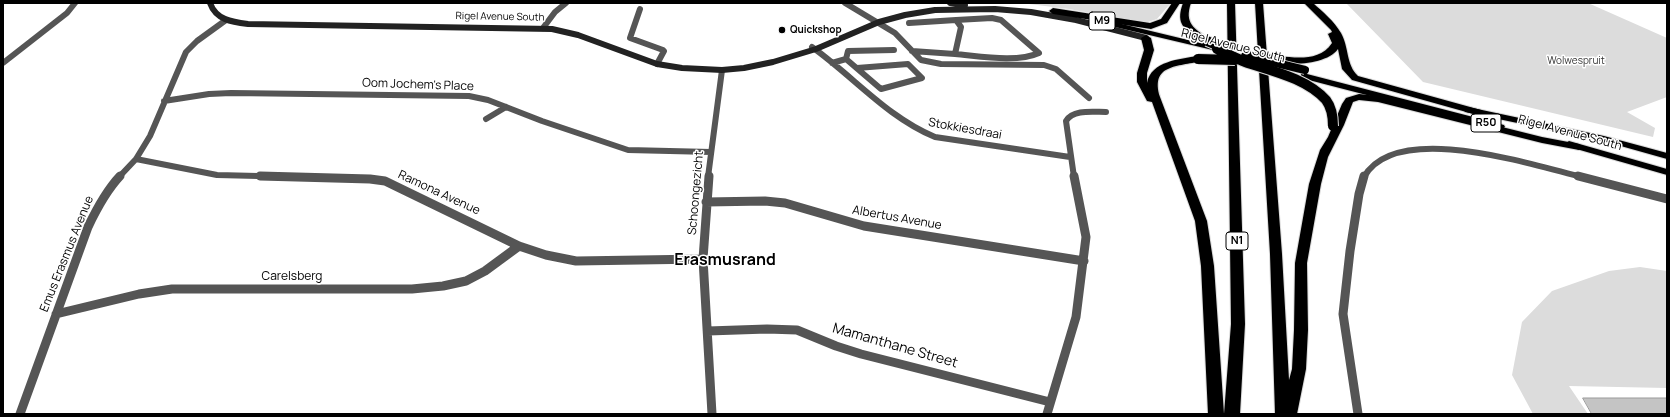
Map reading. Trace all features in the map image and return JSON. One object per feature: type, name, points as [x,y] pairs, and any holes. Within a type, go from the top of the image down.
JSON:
[{"type":"highway","points":[[1053,11],[1151,26],[1164,21],[1176,3]]},
{"type":"highway","points":[[1187,3],[1183,16],[1191,30],[1207,41],[1307,85],[1323,98],[1331,107],[1334,114],[1333,126],[1315,184],[1301,263],[1301,330],[1299,369],[1289,414]]},
{"type":"highway","name":"N1","points":[[1231,3],[1238,324],[1232,414]]},
{"type":"highway","points":[[1259,3],[1276,254],[1283,414]]},
{"type":"highway","points":[[1308,3],[1332,26],[1338,35],[1344,52],[1346,70],[1355,78],[1477,112]]},
{"type":"highway","points":[[1217,52],[1260,62],[1276,64],[1310,59],[1331,53],[1337,43],[1330,27],[1319,14]]},
{"type":"highway","points":[[1149,35],[1149,50],[1142,73],[1142,82],[1174,145]]},
{"type":"highway","points":[[1216,414],[1206,242],[1196,203],[1155,97],[1152,84],[1153,78],[1163,68],[1172,64],[1198,59],[1244,58],[1276,64]]},
{"type":"highway","points":[[1323,157],[1339,124],[1343,108],[1351,98],[1361,97],[1378,99],[1542,140],[1579,147]]},
{"type":"main road","points":[[210,3],[216,14],[226,20]]},
{"type":"main road","points":[[950,3],[998,7]]},
{"type":"main road","name":"Rigel Avenue South","points":[[226,20],[259,25],[543,28],[578,35],[657,64],[682,68],[722,70],[763,65],[792,56],[878,21],[942,7],[998,7],[1053,11],[1149,35],[1187,47],[1244,58]]},
{"type":"main road","name":"Rigel Avenue South","points":[[942,7],[1031,12],[1195,43],[1217,52]]},
{"type":"main road","name":"Rigel Avenue South","points":[[1276,64],[1304,73],[1667,172]]},
{"type":"main road","name":"Rigel Avenue South","points":[[1304,73],[1604,139],[1667,156]]},
{"type":"street","points":[[3,64],[67,13],[75,3]]},
{"type":"street","points":[[543,28],[555,12],[566,3]]},
{"type":"street","points":[[845,3],[878,21],[895,33],[922,60],[932,63],[1044,65],[1056,69],[1089,98]]},
{"type":"street","points":[[640,9],[630,38],[664,51],[657,64]]},
{"type":"street","points":[[909,23],[992,18],[1001,20],[1039,53],[1034,56],[1007,57],[912,51]]},
{"type":"street","name":"Emus Erasmus Avenue","points":[[20,414],[88,227],[103,196],[136,158],[150,136],[186,52],[197,41],[226,20]]},
{"type":"street","points":[[955,54],[961,27],[956,20]]},
{"type":"street","name":"Stokkiesdraai","points":[[814,48],[910,126],[926,134],[934,137],[1070,157]]},
{"type":"street","points":[[846,59],[848,51],[894,50]]},
{"type":"street","points":[[832,63],[846,59]]},
{"type":"street","points":[[846,59],[881,89],[922,78],[908,64],[857,68]]},
{"type":"street","name":"Schoongezicht","points":[[712,414],[703,259],[706,202],[711,152],[722,70]]},
{"type":"street","name":"Oom Jochem's Place","points":[[164,101],[224,93],[476,97],[628,150],[711,152]]},
{"type":"street","points":[[486,119],[506,107]]},
{"type":"street","points":[[1047,414],[1076,317],[1086,236],[1070,157],[1066,121],[1069,116],[1077,112],[1106,112]]},
{"type":"street","points":[[1358,414],[1343,314],[1350,251],[1359,194],[1364,176],[1371,167],[1379,161],[1393,155],[1423,148],[1464,150],[1495,155],[1667,199]]},
{"type":"street","name":"Ramona Avenue","points":[[136,158],[217,176],[370,178],[386,181],[519,246],[546,255],[576,261],[703,259]]},
{"type":"street","name":"Albertus Avenue","points":[[706,202],[785,203],[864,226],[1084,261]]},
{"type":"street","name":"Carelsberg","points":[[56,314],[139,294],[172,289],[412,289],[446,286],[474,278],[519,246]]},
{"type":"street","name":"Mamanthane Street","points":[[708,331],[767,329],[799,330],[836,346],[862,354],[1050,402]]},
{"type":"green space","points":[[1021,3],[1171,3],[1157,19],[1145,23],[1069,9]]},
{"type":"green space","name":"Wolwespruit","points":[[1346,3],[1588,3],[1667,38],[1667,97],[1627,112],[1655,128],[1653,137],[1423,82]]},
{"type":"green space","points":[[1640,267],[1667,271],[1667,388],[1569,386],[1588,414],[1533,414],[1512,375],[1522,322],[1552,291],[1609,271]]},
{"type":"building","points":[[1583,398],[1667,398],[1667,414],[1592,414]]},
{"type":"place","name":"Quickshop","points":[[782,30]]},
{"type":"district","name":"Erasmusrand","points":[[725,261]]}]
